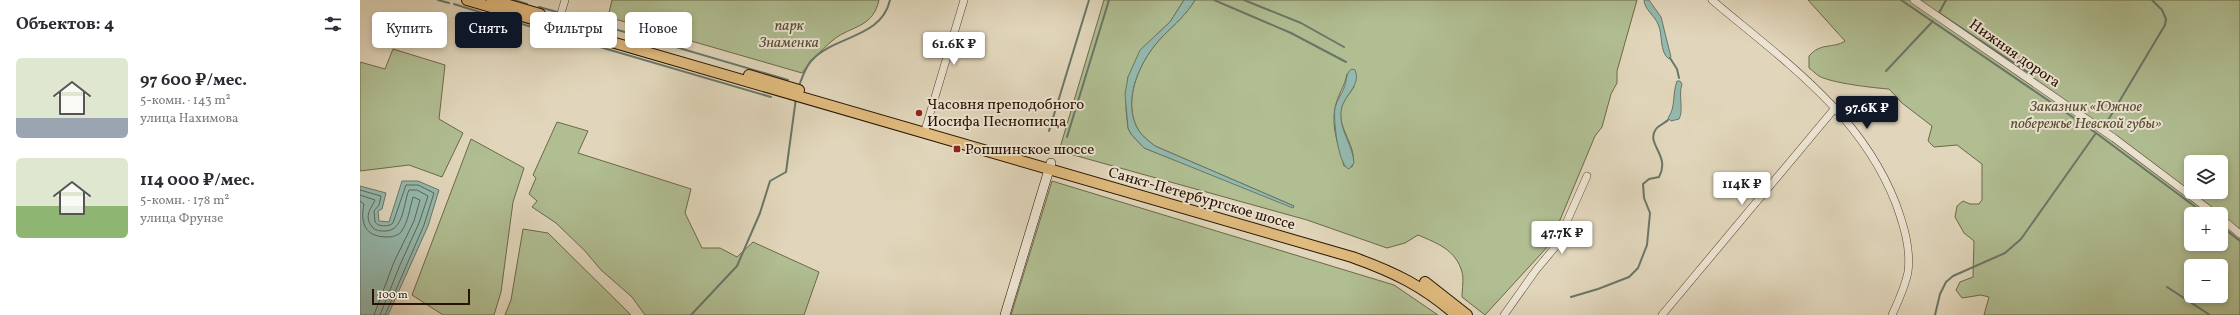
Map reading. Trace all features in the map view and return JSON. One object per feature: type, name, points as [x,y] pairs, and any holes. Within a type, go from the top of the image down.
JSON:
[{"type":"main road","name":"Санкт-Петербургское шоссе","points":[[467,0],[786,89]]},
{"type":"main road","name":"Санкт-Петербургское шоссе","points":[[492,0],[533,12]]},
{"type":"main road","name":"Санкт-Петербургское шоссе","points":[[617,37],[810,97],[1355,251],[1385,262],[1423,281],[1467,315]]},
{"type":"main road","name":"Санкт-Петербургское шоссе","points":[[810,97],[926,127],[1383,268],[1422,287],[1456,315]]},
{"type":"main road","points":[[1005,315],[1050,166]]},
{"type":"street","points":[[562,12],[564,0]]},
{"type":"street","points":[[926,127],[964,0]]},
{"type":"street","points":[[1712,0],[1820,91],[1849,123],[1876,160],[1886,178],[1903,222],[1908,243],[1908,272],[1892,315]]},
{"type":"street","name":"Нижняя дорога","points":[[1914,0],[2102,129],[2206,207]]},
{"type":"street","points":[[1662,315],[1835,108]]},
{"type":"street","points":[[1504,315],[1536,270],[1556,246],[1586,176]]},
{"type":"street","points":[[2228,224],[2240,234]]},
{"type":"green space","name":"парк Знаменка","points":[[612,0],[879,0],[873,15],[868,20],[833,40],[818,54],[802,73],[692,41],[692,12],[625,12],[625,22],[617,20],[617,12],[609,12]]},
{"type":"green space","points":[[1104,0],[1184,0],[1170,22],[1153,38],[1128,77],[1126,109],[1128,128],[1131,134],[1144,148],[1294,206],[1155,146],[1139,131],[1134,119],[1132,94],[1141,68],[1155,45],[1184,15],[1195,0],[1637,0],[1617,71],[1617,83],[1611,94],[1602,127],[1595,136],[1550,244],[1485,315],[1462,297],[1463,275],[1455,258],[1439,244],[1418,235],[1405,243],[1387,248],[1307,220],[1059,151]],"holes":[[[1347,74],[1354,87],[1343,103],[1341,109],[1342,124],[1353,153],[1352,167],[1344,166],[1336,137],[1334,115],[1336,104],[1345,83]]]},
{"type":"green space","name":"Заказник «Южное побережье Невской губы»","points":[[1808,0],[2240,0],[2240,315],[1984,315],[1989,297],[1981,295],[1962,298],[1956,290],[1960,282],[1973,277],[1974,241],[1964,233],[1955,217],[1957,206],[1963,201],[1970,204],[1979,204],[1982,200],[1982,164],[1957,145],[1934,147],[1928,141],[1932,126],[1902,103],[1889,89],[1842,83],[1825,79],[1809,68],[1809,56],[1822,47],[1845,41]]},
{"type":"green space","points":[[393,49],[445,65],[439,119],[463,133],[442,177],[409,165],[360,171],[360,62],[385,69]]},
{"type":"green space","points":[[557,122],[588,131],[578,153],[691,189],[685,213],[702,248],[720,248],[737,257],[753,242],[819,272],[804,315],[645,315],[632,297],[601,270],[585,251],[556,223],[532,207],[537,201],[529,194],[536,178],[533,175]]},
{"type":"green space","points":[[471,139],[524,168],[513,202],[501,292],[494,315],[443,315],[412,295]]},
{"type":"green space","points":[[1052,181],[1394,285],[1438,315],[1011,315]]},
{"type":"green space","points":[[523,229],[548,233],[631,315],[505,315],[511,300]]},
{"type":"water","points":[[1184,0],[1195,0],[1184,15],[1155,45],[1147,56],[1136,80],[1132,94],[1132,107],[1134,119],[1139,131],[1155,146],[1294,206],[1293,208],[1144,148],[1131,134],[1128,128],[1125,94],[1128,77],[1140,50],[1170,22]]},
{"type":"water","points":[[1644,0],[1649,0],[1661,17],[1671,57],[1669,59],[1662,47],[1658,24],[1644,3]]},
{"type":"water","points":[[1352,69],[1355,70],[1356,81],[1342,106],[1341,112],[1342,125],[1354,163],[1349,169],[1345,166],[1339,151],[1335,108],[1344,88],[1348,74]]},
{"type":"water","points":[[1677,81],[1680,81],[1682,84],[1681,112],[1679,119],[1671,121],[1668,118],[1672,110]]},
{"type":"water","points":[[402,181],[418,181],[439,190],[428,226],[388,315],[360,315],[360,186],[386,193],[382,209],[378,211],[379,221],[389,222]]},
{"type":"waterway","points":[[438,0],[449,3]]},
{"type":"waterway","points":[[514,0],[527,4]]},
{"type":"waterway","points":[[799,86],[805,70],[811,61],[832,46],[867,30],[885,13],[890,0]]},
{"type":"waterway","points":[[1049,131],[1089,0]]},
{"type":"waterway","points":[[1067,137],[1109,0]]},
{"type":"waterway","points":[[1214,0],[1291,33],[1346,62]]},
{"type":"waterway","points":[[1244,0],[1301,23],[1344,47]]},
{"type":"waterway","points":[[1901,0],[2096,133]]},
{"type":"waterway","points":[[1946,0],[1939,13],[2029,73]]},
{"type":"waterway","points":[[2104,127],[2165,25],[2166,19],[2162,10],[2152,0]]},
{"type":"waterway","points":[[454,4],[480,12]]},
{"type":"waterway","points":[[539,7],[557,12]]},
{"type":"waterway","points":[[1886,71],[1933,21]]},
{"type":"waterway","points":[[522,24],[530,26]]},
{"type":"waterway","points":[[617,30],[788,80]]},
{"type":"waterway","points":[[603,48],[771,97]]},
{"type":"waterway","points":[[1670,58],[1677,69],[1679,78]]},
{"type":"waterway","points":[[691,315],[737,266],[760,213],[770,181],[786,172],[796,98]]},
{"type":"waterway","points":[[1571,297],[1598,289],[1629,277],[1638,268],[1647,245],[1650,213],[1644,198],[1643,184],[1649,179],[1659,177],[1662,169],[1662,162],[1655,145],[1653,134],[1657,128],[1668,120]]},
{"type":"waterway","points":[[1935,315],[1940,294],[1946,282],[1953,276],[2005,253],[2021,239],[2096,133],[2196,207]]},
{"type":"waterway","points":[[2228,232],[2240,241]]},
{"type":"waterway","points":[[2167,287],[2210,315]]},
{"type":"place","name":"Часовня преподобного Иосифа Песнописца","points":[[919,113]]},
{"type":"place","name":"Ропшинское шоссе","points":[[957,149]]}]
